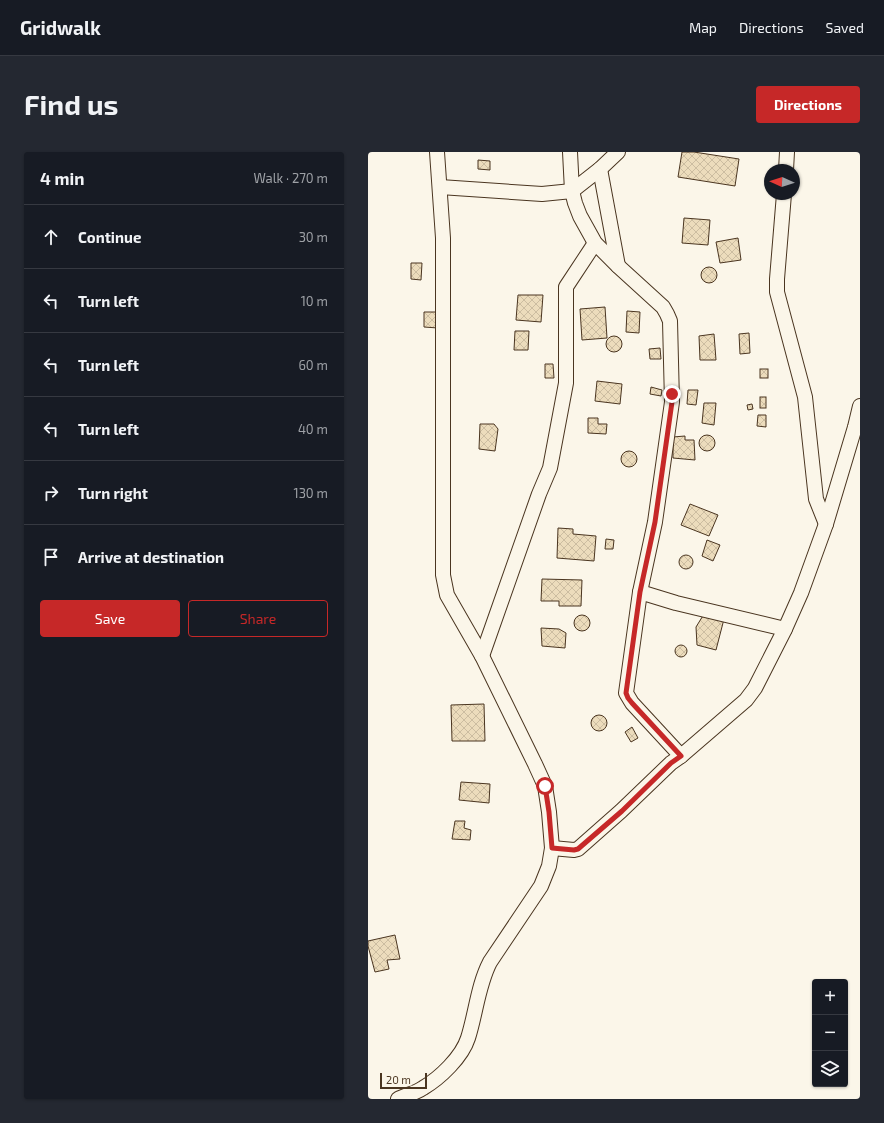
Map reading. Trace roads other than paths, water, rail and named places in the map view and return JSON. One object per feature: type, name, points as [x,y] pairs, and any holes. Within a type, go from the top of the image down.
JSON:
[{"type":"street","points":[[398,1099],[422,1089],[434,1081],[445,1071],[459,1054],[467,1040],[485,972],[490,962],[541,886],[549,866],[552,848],[545,786],[482,656],[447,595],[444,585],[443,246],[437,152]]},
{"type":"street","points":[[570,152],[572,192],[580,216],[595,243],[663,307],[670,322],[672,402],[655,522],[640,592],[626,693],[632,703],[681,756]]},
{"type":"street","points":[[440,187],[542,194],[572,192],[618,152]]},
{"type":"street","points":[[786,164],[787,152]]},
{"type":"street","points":[[600,169],[618,266]]},
{"type":"street","points":[[784,200],[777,292],[805,397],[816,499],[826,524]]},
{"type":"street","points":[[482,656],[539,494],[550,468],[566,384],[566,287],[595,243]]},
{"type":"street","points":[[552,848],[578,849],[622,811],[671,763],[746,700],[755,688],[785,629],[826,524],[860,406]]},
{"type":"street","points":[[640,592],[676,604],[785,629]]}]
